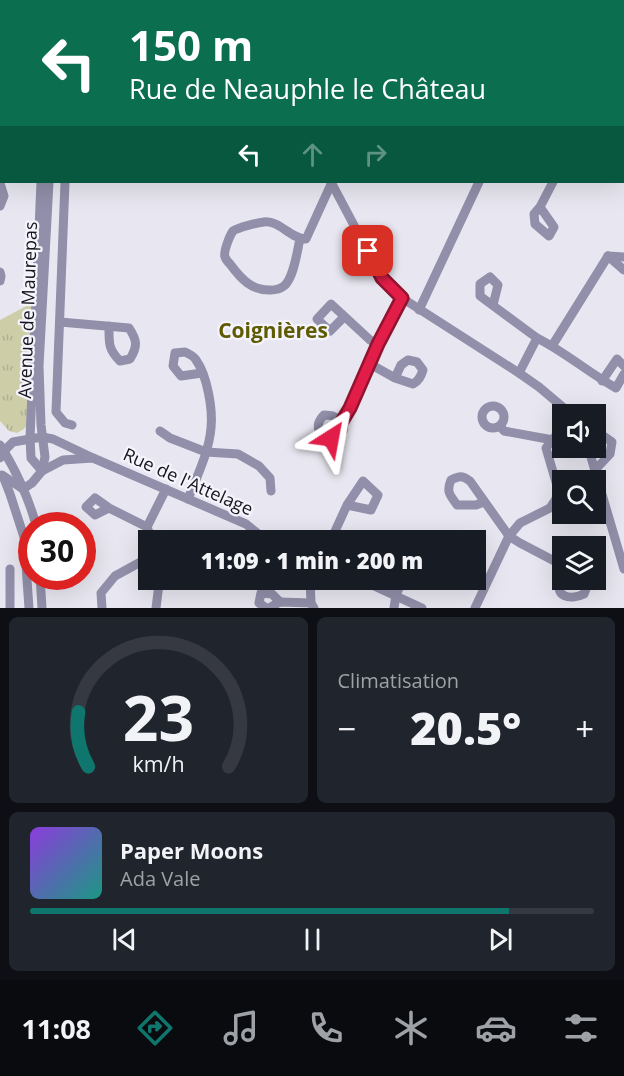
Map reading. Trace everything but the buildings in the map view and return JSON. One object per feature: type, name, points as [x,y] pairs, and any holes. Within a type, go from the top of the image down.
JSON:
[{"type":"street","points":[[0,183],[4,196],[0,206]]},
{"type":"street","name":"Avenue de Maurepas","points":[[41,183],[30,438],[32,458],[42,471]]},
{"type":"street","name":"Avenue de Maurepas","points":[[42,471],[45,458],[42,437],[40,358],[50,183]]},
{"type":"street","points":[[65,183],[56,412],[65,423],[72,425]]},
{"type":"street","points":[[300,239],[289,281],[284,287],[275,290],[264,291],[251,286],[241,278],[225,257],[224,252],[230,235],[234,231],[267,221],[279,225],[300,239],[306,239],[332,183]]},
{"type":"street","points":[[333,183],[382,278],[402,298],[519,373],[559,404]]},
{"type":"street","points":[[419,310],[479,183]]},
{"type":"street","points":[[540,207],[552,183]]},
{"type":"street","points":[[48,213],[64,215]]},
{"type":"street","points":[[608,256],[624,257]]},
{"type":"street","points":[[608,256],[624,270]]},
{"type":"street","points":[[552,346],[608,256]]},
{"type":"street","points":[[0,272],[0,281]]},
{"type":"street","points":[[341,423],[402,298]]},
{"type":"street","points":[[493,305],[537,338],[602,381],[616,388],[624,374]]},
{"type":"street","points":[[344,317],[370,340],[378,344]]},
{"type":"street","points":[[60,322],[109,326]]},
{"type":"street","points":[[519,373],[537,338]]},
{"type":"street","points":[[40,358],[58,360]]},
{"type":"street","points":[[602,381],[617,358],[624,366]]},
{"type":"street","points":[[370,364],[395,378]]},
{"type":"street","points":[[189,499],[206,452],[212,427],[208,388],[202,373]]},
{"type":"street","points":[[500,426],[504,431],[552,440]]},
{"type":"street","points":[[160,431],[170,438],[206,452],[238,454],[259,466],[270,478],[270,491]]},
{"type":"street","name":"Rue de l'Attelage","points":[[1,451],[13,442],[30,438],[53,439],[246,524],[254,530]]},
{"type":"street","points":[[595,470],[610,454],[612,442],[606,438]]},
{"type":"street","points":[[475,608],[509,536],[520,523],[550,508],[555,499],[558,489],[546,448],[552,441]]},
{"type":"street","points":[[1,451],[23,489],[32,512]]},
{"type":"street","name":"Rue de l'Attelage","points":[[23,489],[32,483],[42,471],[63,460],[93,458]]},
{"type":"street","points":[[1,473],[23,489]]},
{"type":"street","points":[[1,473],[24,537],[29,608]]},
{"type":"street","points":[[147,527],[166,489]]},
{"type":"street","points":[[484,502],[509,536],[552,560]]},
{"type":"street","points":[[336,530],[347,505]]},
{"type":"street","points":[[110,508],[147,527],[148,530]]},
{"type":"street","points":[[606,510],[624,569]]},
{"type":"street","points":[[102,608],[101,593],[115,576],[138,563]]},
{"type":"street","points":[[10,569],[10,608]]},
{"type":"street","points":[[41,590],[42,608]]},
{"type":"street","points":[[156,608],[158,590]]},
{"type":"street","points":[[280,602],[272,594],[261,594],[259,603],[267,608],[280,602],[312,606],[311,590]]},
{"type":"street","points":[[384,590],[422,608]]},
{"type":"street","points":[[394,608],[398,590]]},
{"type":"street","points":[[560,590],[563,595],[576,598],[584,594],[586,590]]},
{"type":"green space","points":[[34,302],[27,425],[17,433],[9,431],[0,421],[0,320]]},
{"type":"district","name":"Coignières","points":[[273,331]]},
{"type":"route","points":[[331,438],[340,430],[341,423],[378,344],[402,298],[382,278],[368,251]]}]
